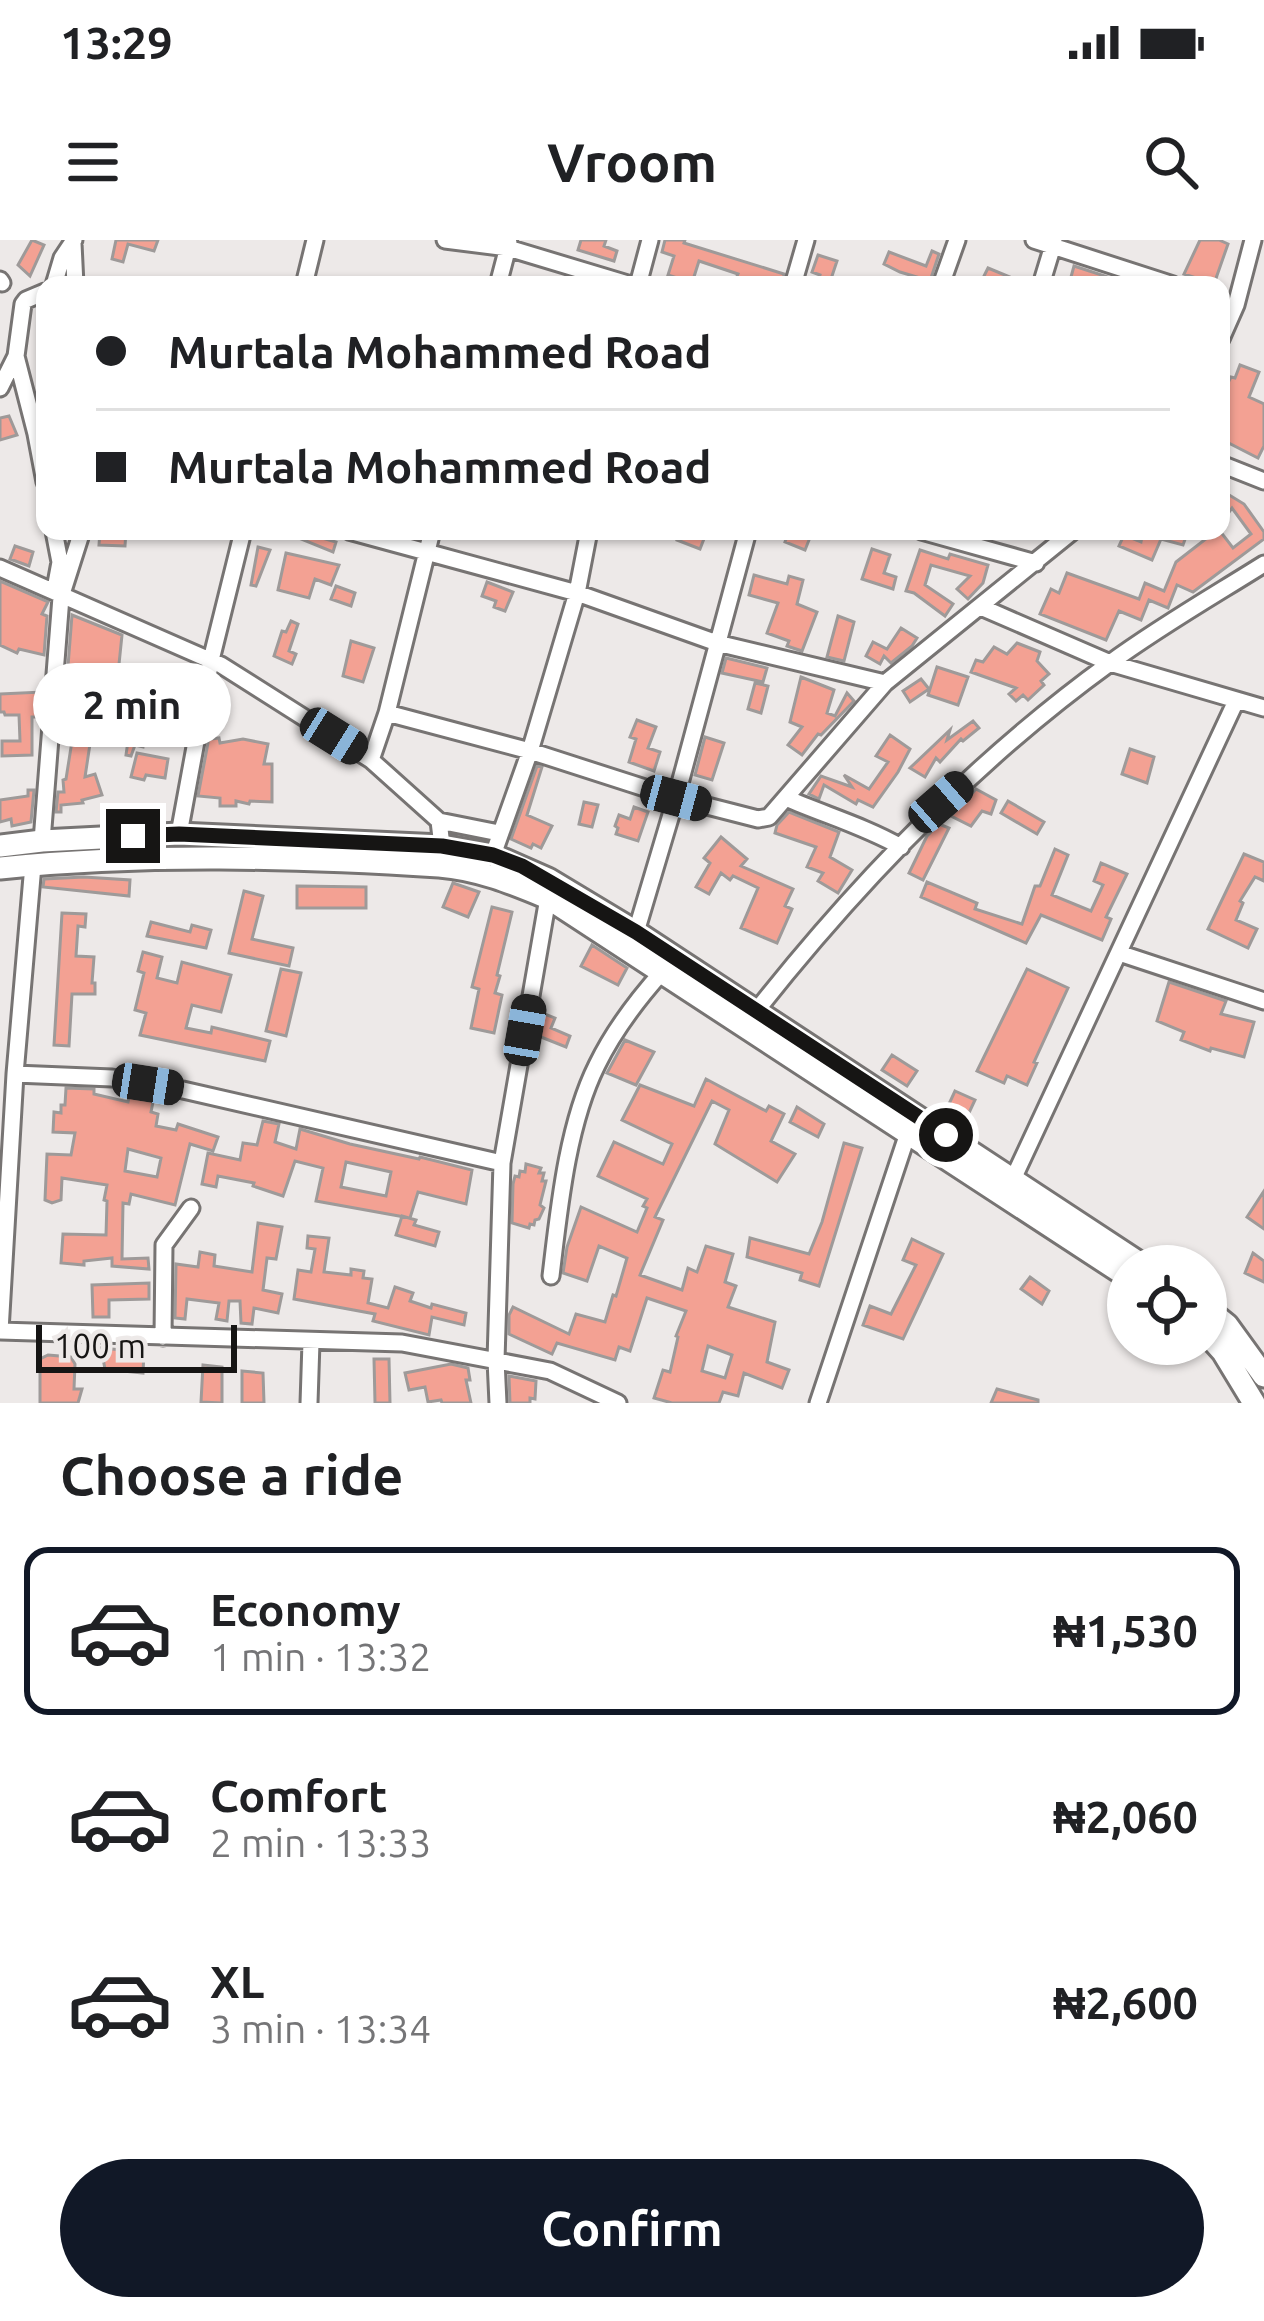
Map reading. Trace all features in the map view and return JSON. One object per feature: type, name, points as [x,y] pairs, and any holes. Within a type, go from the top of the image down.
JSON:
[{"type":"main road","points":[[0,846],[179,834],[442,846],[496,844],[662,972],[1107,1263]]},
{"type":"main road","points":[[0,868],[148,859],[381,862],[478,872],[636,932],[1112,1245]]},
{"type":"main road","points":[[1227,1325],[1264,1376]]},
{"type":"main road","points":[[1227,1359],[1254,1403]]},
{"type":"street","points":[[306,276],[315,240]]},
{"type":"street","points":[[445,240],[509,244],[607,276]]},
{"type":"street","points":[[637,276],[650,240]]},
{"type":"street","points":[[796,276],[806,240]]},
{"type":"street","points":[[944,276],[957,240]]},
{"type":"street","points":[[1034,240],[1148,276]]},
{"type":"street","points":[[1230,300],[1253,240]]},
{"type":"street","points":[[57,276],[73,242]]},
{"type":"street","points":[[73,242],[75,276]]},
{"type":"street","points":[[1044,276],[1054,243]]},
{"type":"street","points":[[500,276],[509,244]]},
{"type":"street","points":[[0,388],[16,356],[23,304],[36,296]]},
{"type":"street","points":[[16,356],[36,434]]},
{"type":"street","points":[[1230,468],[1264,481]]},
{"type":"street","points":[[42,841],[60,562],[56,540]]},
{"type":"street","points":[[58,594],[79,540]]},
{"type":"street","points":[[179,834],[211,660],[241,540]]},
{"type":"street","points":[[382,540],[577,593],[718,643],[885,683]]},
{"type":"street","points":[[371,760],[430,540]]},
{"type":"street","points":[[0,568],[211,660],[371,760],[439,821],[496,844],[530,751],[577,593],[587,540]]},
{"type":"street","points":[[636,932],[746,540]]},
{"type":"street","points":[[953,540],[1036,563]]},
{"type":"street","points":[[387,712],[676,798],[758,819],[769,817],[885,683],[1063,540]]},
{"type":"street","points":[[758,1010],[808,945],[941,802],[1110,663],[1264,563]]},
{"type":"street","points":[[981,607],[1110,663],[1264,708]]},
{"type":"street","points":[[1013,1179],[1236,701]]},
{"type":"street","points":[[786,798],[866,827],[901,847]]},
{"type":"street","points":[[439,821],[442,846]]},
{"type":"street","points":[[33,865],[0,1330],[402,1343],[550,1371],[618,1403]]},
{"type":"street","points":[[498,1403],[502,1163],[548,898]]},
{"type":"street","points":[[1119,953],[1264,1001]]},
{"type":"street","points":[[551,1276],[576,1123],[596,1066],[634,1003],[662,972]]},
{"type":"street","points":[[15,1074],[112,1078],[184,1090],[502,1163]]},
{"type":"street","points":[[818,1403],[908,1133]]},
{"type":"street","points":[[163,1336],[164,1245],[191,1208]]},
{"type":"street","points":[[309,1403],[310,1342]]},
{"type":"building","points":[[32,240],[44,245],[30,276],[18,265]]},
{"type":"building","points":[[116,240],[158,240],[154,251],[128,244],[123,262],[112,259]]},
{"type":"building","points":[[581,240],[606,240],[604,246],[617,251],[614,261],[578,250]]},
{"type":"building","points":[[665,240],[685,240],[784,274],[737,276],[699,261],[694,276],[671,276],[674,256],[662,252]]},
{"type":"building","points":[[1200,240],[1228,244],[1217,276],[1184,274]]},
{"type":"building","points":[[932,251],[939,254],[932,276],[913,276],[884,264],[889,252],[926,266]]},
{"type":"building","points":[[818,255],[837,261],[832,276],[812,272]]},
{"type":"building","points":[[1074,266],[1105,276],[1071,276]]},
{"type":"building","points":[[988,268],[1007,276],[984,276]]},
{"type":"building","points":[[1240,365],[1259,372],[1249,397],[1264,404],[1264,446],[1258,458],[1230,444],[1230,379]]},
{"type":"building","points":[[9,416],[17,435],[0,440],[0,418]]},
{"type":"building","points":[[1230,495],[1244,504],[1264,539],[1193,592],[1177,585],[1168,608],[1149,600],[1141,620],[1119,611],[1106,640],[1040,614],[1051,589],[1059,593],[1067,573],[1139,599],[1145,583],[1164,591],[1176,562],[1204,540],[1227,540],[1233,548],[1251,534],[1232,508]]},
{"type":"building","points":[[99,540],[125,540],[125,546],[99,545]]},
{"type":"building","points":[[303,540],[336,542],[333,552]]},
{"type":"building","points":[[677,540],[704,540],[700,549]]},
{"type":"building","points":[[786,540],[809,540],[805,550]]},
{"type":"building","points":[[1122,540],[1161,540],[1152,560],[1119,546]]},
{"type":"building","points":[[15,546],[33,552],[29,566],[10,559]]},
{"type":"building","points":[[258,547],[270,550],[256,586],[251,585]]},
{"type":"building","points":[[872,549],[890,555],[884,573],[896,577],[893,589],[862,579]]},
{"type":"building","points":[[920,550],[988,565],[983,583],[968,599],[957,589],[970,576],[931,565],[925,585],[953,604],[945,616],[906,591]]},
{"type":"building","points":[[286,553],[339,565],[331,585],[315,579],[309,598],[278,590]]},
{"type":"building","points":[[754,575],[787,584],[789,576],[803,580],[797,604],[817,612],[802,651],[767,633],[778,603],[749,595]]},
{"type":"building","points":[[0,581],[48,602],[42,614],[47,616],[44,655],[19,649],[17,653],[0,645]]},
{"type":"building","points":[[487,582],[513,592],[505,611],[482,596]]},
{"type":"building","points":[[336,586],[355,593],[351,606],[331,599]]},
{"type":"building","points":[[72,615],[122,635],[118,674],[113,673],[106,699],[85,693],[88,683],[67,679]]},
{"type":"building","points":[[838,616],[854,622],[844,661],[827,657]]},
{"type":"building","points":[[291,621],[298,624],[289,651],[296,654],[292,664],[274,656],[282,631],[286,632]]},
{"type":"building","points":[[901,628],[917,638],[891,663],[884,656],[880,664],[866,656],[873,642],[887,649]]},
{"type":"building","points":[[351,641],[374,648],[363,682],[343,676]]},
{"type":"building","points":[[1017,643],[1040,652],[1037,661],[1049,674],[1028,700],[1023,695],[1016,701],[1009,694],[1016,688],[971,672],[976,660],[983,662],[994,647],[1007,654]]},
{"type":"building","points":[[726,658],[767,668],[763,682],[722,673]]},
{"type":"building","points":[[937,667],[968,677],[958,705],[928,695]]},
{"type":"building","points":[[801,677],[834,690],[827,713],[835,716],[847,693],[854,701],[802,755],[788,745],[802,727],[790,722]]},
{"type":"building","points":[[921,679],[929,689],[910,702],[903,691]]},
{"type":"building","points":[[755,683],[768,686],[761,713],[748,709]]},
{"type":"building","points":[[42,692],[40,717],[32,717],[32,755],[2,756],[2,741],[20,741],[19,715],[0,712],[0,694]]},
{"type":"building","points":[[136,697],[150,701],[141,729],[145,730],[143,747],[135,745],[131,756],[126,755],[130,727],[110,722],[107,735],[94,732],[106,699],[133,707]]},
{"type":"building","points":[[214,711],[218,712],[211,739],[268,744],[264,764],[272,764],[272,802],[236,801],[236,806],[220,806],[220,798],[198,796]]},
{"type":"building","points":[[637,720],[656,727],[648,748],[660,752],[654,771],[629,762],[636,739],[630,737]]},
{"type":"building","points":[[973,721],[979,728],[940,762],[936,758],[925,777],[910,768],[950,730],[947,740]]},
{"type":"building","points":[[890,735],[910,749],[873,807],[858,800],[856,804],[824,785],[819,799],[809,794],[821,776],[852,787],[844,775],[869,789],[888,762],[876,756]]},
{"type":"building","points":[[705,737],[724,743],[712,780],[695,775]]},
{"type":"building","points":[[72,741],[90,744],[85,777],[95,774],[102,795],[61,805],[61,812],[56,812],[58,792],[64,792]]},
{"type":"building","points":[[1130,749],[1154,757],[1147,783],[1122,774]]},
{"type":"building","points":[[137,753],[168,759],[165,778],[131,777]]},
{"type":"building","points":[[537,766],[542,767],[527,815],[552,826],[541,848],[533,844],[531,848],[511,839]]},
{"type":"building","points":[[976,789],[996,800],[991,814],[982,811],[971,826],[951,816]]},
{"type":"building","points":[[28,790],[34,790],[31,822],[12,826],[11,819],[0,822],[0,800],[28,796]]},
{"type":"building","points":[[1008,801],[1044,822],[1037,834],[1001,813]]},
{"type":"building","points":[[584,802],[598,805],[592,827],[579,824]]},
{"type":"building","points":[[634,807],[648,812],[638,841],[616,834],[615,826],[619,815],[630,819]]},
{"type":"building","points":[[789,812],[839,832],[830,857],[852,870],[838,893],[818,881],[823,873],[807,867],[816,847],[775,833]]},
{"type":"building","points":[[939,824],[949,828],[923,880],[909,873],[927,836]]},
{"type":"building","points":[[721,837],[747,859],[741,866],[793,889],[785,906],[792,909],[777,943],[741,928],[758,888],[721,873],[709,894],[696,887],[710,863],[704,858]]},
{"type":"building","points":[[1055,849],[1068,855],[1052,895],[1091,911],[1103,885],[1094,881],[1101,863],[1127,874],[1106,917],[1111,919],[1102,940],[1041,915],[1026,943],[921,897],[927,882],[977,903],[975,909],[1022,924]]},
{"type":"building","points":[[1244,854],[1264,862],[1264,881],[1255,877],[1240,901],[1236,920],[1257,929],[1248,948],[1208,929]]},
{"type":"building","points":[[44,879],[130,880],[129,896],[43,887]]},
{"type":"building","points":[[453,883],[479,892],[468,917],[443,907]]},
{"type":"building","points":[[297,886],[366,887],[366,908],[297,908]]},
{"type":"building","points":[[244,891],[263,896],[252,939],[293,948],[289,966],[229,953]]},
{"type":"building","points":[[492,907],[512,912],[497,975],[495,993],[502,995],[494,1033],[471,1028],[479,989],[472,987]]},
{"type":"building","points":[[62,913],[86,914],[85,927],[78,926],[76,956],[94,957],[95,994],[72,994],[69,1046],[54,1045]]},
{"type":"building","points":[[151,922],[190,932],[192,925],[211,930],[206,948],[147,936]]},
{"type":"building","points":[[592,945],[627,968],[618,985],[581,966]]},
{"type":"building","points":[[143,952],[162,957],[157,978],[177,983],[182,962],[231,975],[221,1012],[192,1005],[186,1028],[211,1033],[212,1027],[270,1041],[265,1061],[140,1035],[146,1013],[135,1010],[144,973],[138,971]]},
{"type":"building","points":[[281,969],[301,973],[286,1036],[266,1031]]},
{"type":"building","points":[[1027,969],[1068,988],[1027,1085],[1007,1076],[1004,1083],[977,1071]]},
{"type":"building","points":[[1169,982],[1226,1001],[1221,1014],[1254,1022],[1244,1057],[1181,1040],[1184,1032],[1157,1021]]},
{"type":"building","points":[[542,1013],[555,1018],[551,1028],[570,1036],[566,1047],[536,1035]]},
{"type":"building","points":[[625,1040],[654,1052],[636,1085],[607,1073]]},
{"type":"building","points":[[892,1055],[917,1071],[907,1086],[882,1070]]},
{"type":"building","points":[[706,1079],[766,1111],[769,1106],[784,1114],[771,1141],[795,1154],[777,1182],[715,1144],[729,1110],[712,1101],[655,1217],[663,1220],[640,1275],[682,1290],[688,1268],[697,1272],[706,1246],[733,1254],[725,1282],[736,1286],[728,1307],[775,1322],[767,1362],[789,1370],[782,1388],[744,1373],[738,1396],[723,1392],[719,1403],[672,1403],[654,1398],[663,1370],[670,1372],[686,1311],[647,1298],[630,1351],[619,1347],[615,1360],[557,1343],[552,1354],[509,1334],[513,1307],[569,1334],[576,1314],[605,1322],[627,1258],[599,1246],[587,1281],[563,1273],[581,1207],[637,1232],[647,1199],[598,1176],[614,1142],[663,1164],[672,1144],[622,1120],[640,1085],[694,1106]],"holes":[[[708,1346],[732,1355],[725,1378],[702,1371]]]},
{"type":"building","points":[[66,1088],[94,1089],[94,1094],[128,1102],[130,1093],[154,1097],[151,1112],[158,1114],[156,1126],[176,1130],[178,1124],[218,1137],[213,1151],[190,1144],[175,1205],[131,1194],[129,1204],[123,1203],[122,1259],[148,1258],[149,1269],[112,1266],[112,1258],[84,1261],[84,1265],[61,1263],[63,1234],[106,1235],[107,1201],[107,1185],[62,1178],[61,1200],[45,1200],[47,1154],[71,1155],[75,1133],[53,1132],[54,1112],[61,1113]],"holes":[[[128,1149],[161,1158],[157,1177],[125,1171]]]},
{"type":"building","points":[[955,1091],[975,1100],[968,1115],[948,1106]]},
{"type":"building","points":[[797,1107],[824,1124],[818,1137],[790,1122]]},
{"type":"building","points":[[263,1121],[279,1124],[275,1142],[296,1149],[300,1129],[472,1170],[466,1204],[418,1192],[410,1218],[316,1201],[323,1168],[295,1161],[283,1196],[254,1183],[218,1176],[216,1187],[202,1184],[208,1153],[240,1160],[243,1143],[257,1145]],"holes":[[[346,1162],[391,1172],[386,1196],[341,1187]]]},
{"type":"building","points":[[844,1143],[862,1148],[819,1286],[800,1280],[802,1273],[747,1257],[750,1238],[809,1254]]},
{"type":"building","points":[[526,1164],[541,1168],[542,1181],[546,1181],[540,1205],[544,1208],[529,1228],[512,1223],[513,1184]]},
{"type":"building","points":[[1264,1191],[1264,1229],[1247,1217]]},
{"type":"building","points":[[402,1216],[439,1232],[435,1246],[396,1235]]},
{"type":"building","points":[[258,1223],[282,1227],[276,1259],[267,1258],[263,1290],[282,1294],[278,1313],[254,1308],[252,1324],[241,1323],[240,1301],[229,1301],[227,1321],[216,1319],[219,1303],[187,1299],[185,1319],[175,1318],[176,1264],[198,1267],[200,1252],[215,1255],[214,1266],[252,1272]]},
{"type":"building","points":[[308,1236],[329,1238],[324,1272],[351,1275],[351,1269],[364,1271],[363,1278],[372,1279],[368,1303],[388,1308],[395,1287],[413,1293],[410,1301],[466,1313],[464,1325],[432,1317],[429,1335],[373,1321],[375,1314],[294,1299],[298,1270],[311,1272],[315,1249],[307,1248]]},
{"type":"building","points":[[912,1239],[943,1254],[903,1339],[863,1325],[870,1306],[891,1314],[916,1265],[903,1260]]},
{"type":"building","points":[[1253,1253],[1264,1261],[1264,1282],[1245,1273]]},
{"type":"building","points":[[1030,1277],[1049,1291],[1042,1304],[1021,1289]]},
{"type":"building","points":[[149,1283],[149,1299],[109,1300],[109,1317],[93,1317],[92,1285]]},
{"type":"building","points":[[101,1348],[144,1352],[143,1373],[105,1369]]},
{"type":"building","points":[[71,1357],[74,1389],[82,1389],[78,1403],[40,1403],[40,1359]]},
{"type":"building","points":[[374,1359],[389,1359],[390,1403],[375,1403]]},
{"type":"building","points":[[451,1364],[468,1368],[471,1403],[428,1402],[425,1387],[409,1390],[405,1373]]},
{"type":"building","points":[[203,1365],[222,1367],[222,1403],[201,1402]]},
{"type":"building","points":[[242,1371],[263,1373],[264,1403],[242,1403]]},
{"type":"building","points":[[509,1376],[536,1381],[535,1399],[510,1403]]},
{"type":"building","points":[[997,1389],[1038,1400],[1038,1403],[991,1403]]},
{"type":"route","points":[[133,836],[442,846],[493,855],[548,879],[636,932],[946,1135]]}]
